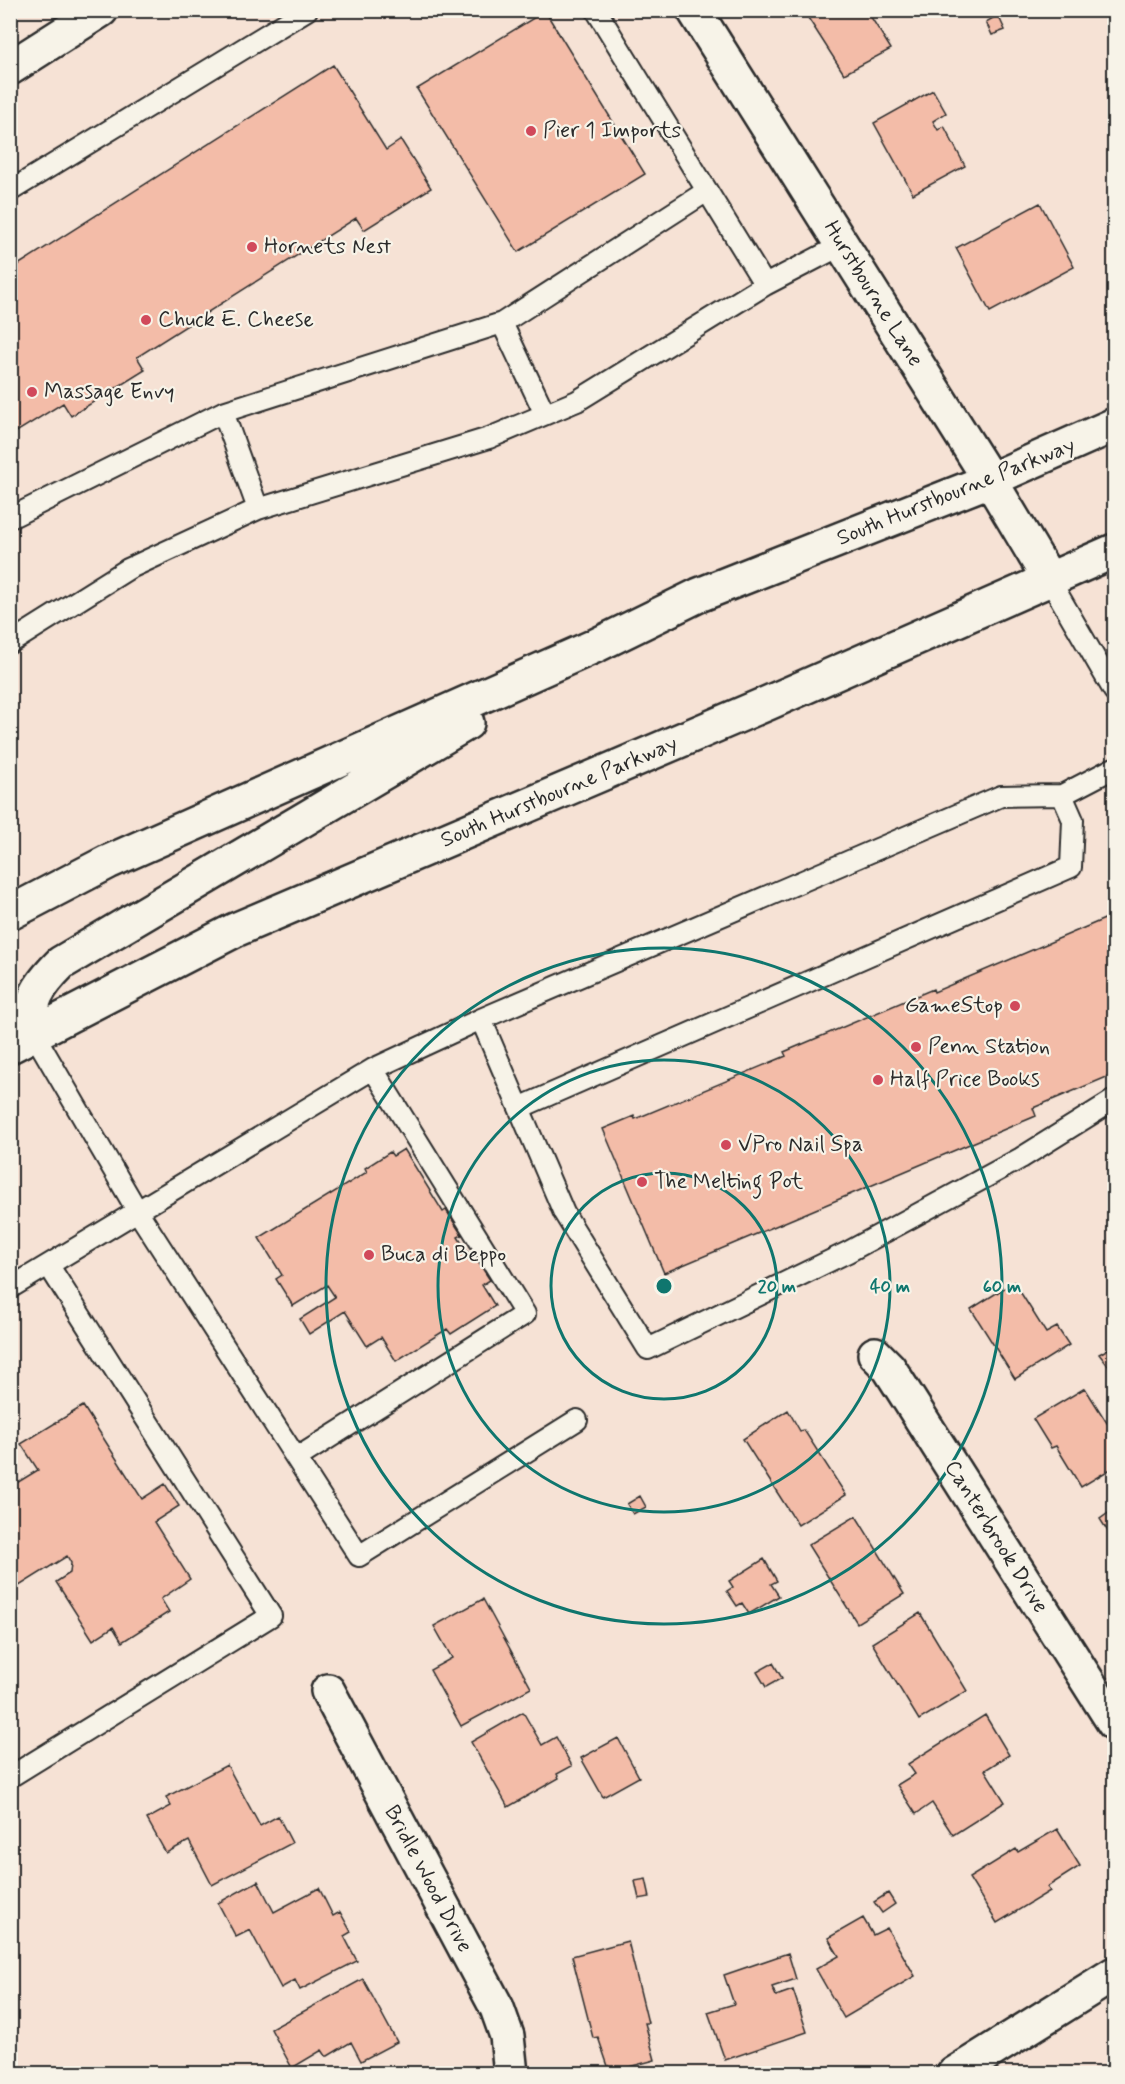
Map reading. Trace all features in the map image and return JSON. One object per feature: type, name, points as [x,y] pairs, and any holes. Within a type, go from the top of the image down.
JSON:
[{"type":"main road","points":[[10,68],[101,10]]},
{"type":"main road","name":"Hurstbourne Lane","points":[[694,10],[990,480],[1049,579]]},
{"type":"main road","name":"South Hurstbourne Parkway","points":[[10,913],[108,862],[597,645],[699,596],[990,480],[1114,425]]},
{"type":"main road","name":"South Hurstbourne Parkway","points":[[22,1040],[235,930],[778,698],[1114,551]]},
{"type":"main road","points":[[22,1040],[38,989],[61,963],[597,645]]},
{"type":"main road","name":"Canterbrook Drive","points":[[875,1354],[889,1368],[1114,1723]]},
{"type":"main road","name":"Bridle Wood Drive","points":[[328,1691],[497,2008],[507,2036],[511,2073]]},
{"type":"main road","points":[[954,2073],[1114,1974]]},
{"type":"lane","points":[[10,191],[307,10]]},
{"type":"lane","points":[[596,10],[765,285]]},
{"type":"lane","points":[[10,518],[223,412],[502,323],[707,191]]},
{"type":"lane","points":[[10,643],[128,569],[258,509],[489,438],[577,401],[765,285],[842,245]]},
{"type":"lane","points":[[502,323],[545,414]]},
{"type":"lane","points":[[223,412],[258,509]]},
{"type":"lane","points":[[1049,579],[1114,691]]},
{"type":"lane","points":[[10,1288],[373,1069],[481,1018],[1001,796],[1062,795],[1114,768]]},
{"type":"lane","points":[[519,1108],[1071,867],[1073,820],[1062,795]]},
{"type":"lane","points":[[481,1018],[564,1214],[648,1349],[848,1252],[1021,1158],[1114,1100]]},
{"type":"lane","points":[[22,1040],[138,1212],[359,1556],[577,1420]]},
{"type":"lane","points":[[297,1458],[525,1314],[373,1069]]},
{"type":"lane","points":[[10,1777],[272,1616],[49,1266]]},
{"type":"building","points":[[803,10],[875,10],[869,14],[891,49],[844,74]]},
{"type":"building","name":"Pier 1 Imports","points":[[545,11],[645,174],[518,252],[417,89]]},
{"type":"building","points":[[1114,12],[1114,30],[1107,16]]},
{"type":"building","points":[[998,15],[1005,30],[992,35],[986,22]]},
{"type":"building","points":[[333,65],[386,150],[401,140],[431,188],[364,230],[356,218],[137,357],[145,370],[71,416],[63,403],[10,436],[10,270]]},
{"type":"building","points":[[933,90],[946,113],[933,121],[938,130],[944,126],[965,166],[913,194],[874,123]]},
{"type":"building","points":[[1040,203],[1074,267],[990,312],[956,248]]},
{"type":"building","points":[[1114,915],[1114,1074],[1033,1108],[1036,1116],[664,1273],[603,1129],[634,1116],[635,1119],[786,1056],[784,1052],[933,989],[934,992]]},
{"type":"building","name":"Buca di Beppo","points":[[404,1149],[443,1212],[446,1210],[462,1235],[458,1237],[470,1256],[473,1254],[490,1280],[482,1285],[495,1306],[451,1334],[447,1329],[396,1361],[381,1337],[367,1346],[345,1311],[309,1334],[300,1319],[335,1297],[327,1285],[293,1306],[276,1279],[282,1275],[259,1238],[367,1172],[365,1168],[390,1152],[393,1156]]},
{"type":"building","points":[[1014,1282],[1046,1333],[1057,1327],[1069,1345],[1015,1379],[971,1309]]},
{"type":"building","points":[[1114,1346],[1114,1363],[1109,1367],[1099,1354]]},
{"type":"building","points":[[1085,1388],[1107,1423],[1114,1419],[1114,1467],[1081,1487],[1056,1446],[1051,1448],[1033,1419]]},
{"type":"building","points":[[83,1406],[142,1499],[165,1484],[179,1506],[154,1522],[190,1579],[161,1599],[169,1612],[122,1642],[113,1627],[93,1640],[56,1582],[70,1573],[71,1563],[67,1556],[16,1588],[10,1579],[10,1487],[38,1470],[21,1444]]},
{"type":"building","points":[[788,1410],[800,1431],[804,1430],[846,1495],[798,1525],[743,1439]]},
{"type":"building","points":[[640,1496],[646,1507],[633,1514],[627,1504]]},
{"type":"building","points":[[1114,1509],[1114,1541],[1100,1519]]},
{"type":"building","points":[[856,1516],[904,1594],[857,1623],[808,1545]]},
{"type":"building","points":[[764,1559],[777,1581],[771,1584],[779,1596],[749,1614],[742,1603],[737,1606],[727,1591],[733,1587],[729,1581]]},
{"type":"building","points":[[483,1599],[531,1688],[461,1726],[430,1670],[452,1658],[434,1626]]},
{"type":"building","points":[[920,1613],[967,1691],[919,1720],[872,1643]]},
{"type":"building","points":[[773,1663],[782,1678],[766,1687],[757,1672]]},
{"type":"building","points":[[523,1712],[542,1745],[556,1737],[572,1766],[557,1774],[559,1778],[508,1807],[471,1742]]},
{"type":"building","points":[[985,1715],[1009,1755],[985,1770],[1005,1802],[953,1835],[932,1803],[916,1814],[897,1785],[915,1774],[908,1764]]},
{"type":"building","points":[[618,1738],[639,1777],[603,1797],[581,1758]]},
{"type":"building","points":[[227,1765],[260,1826],[278,1816],[292,1843],[212,1885],[189,1841],[166,1853],[147,1819],[171,1806],[166,1797]]},
{"type":"building","points":[[1057,1829],[1080,1866],[1047,1887],[1050,1891],[997,1923],[969,1878],[1016,1849],[1018,1852]]},
{"type":"building","points":[[646,1879],[650,1897],[639,1899],[635,1881]]},
{"type":"building","points":[[258,1881],[274,1912],[319,1888],[333,1916],[340,1912],[351,1932],[344,1936],[357,1961],[300,1990],[295,1980],[281,1988],[250,1930],[236,1937],[218,1903]]},
{"type":"building","points":[[888,1893],[895,1904],[882,1913],[874,1902]]},
{"type":"building","points":[[863,1918],[873,1935],[887,1928],[915,1976],[844,2018],[816,1969],[839,1956],[828,1938]]},
{"type":"building","points":[[628,1941],[655,2060],[610,2072],[598,2037],[593,2038],[572,1956]]},
{"type":"building","points":[[788,1953],[796,1979],[772,1987],[776,1996],[793,1990],[807,2032],[725,2060],[708,2012],[734,2004],[724,1975]]},
{"type":"building","points":[[363,1979],[397,2042],[361,2061],[351,2042],[328,2056],[322,2050],[292,2068],[271,2029]]},
{"type":"place","name":"Pier 1 Imports","points":[[531,131]]},
{"type":"place","name":"Hornets Nest","points":[[252,247]]},
{"type":"place","name":"Chuck E. Cheese","points":[[146,320]]},
{"type":"place","name":"Massage Envy","points":[[32,392]]},
{"type":"place","name":"GameStop","points":[[1015,1006]]},
{"type":"place","name":"Penn Station","points":[[916,1047]]},
{"type":"place","name":"Half Price Books","points":[[878,1080]]},
{"type":"place","name":"VPro Nail Spa","points":[[726,1145]]},
{"type":"place","name":"The Melting Pot","points":[[642,1182]]},
{"type":"place","name":"Buca di Beppo","points":[[369,1255]]}]
